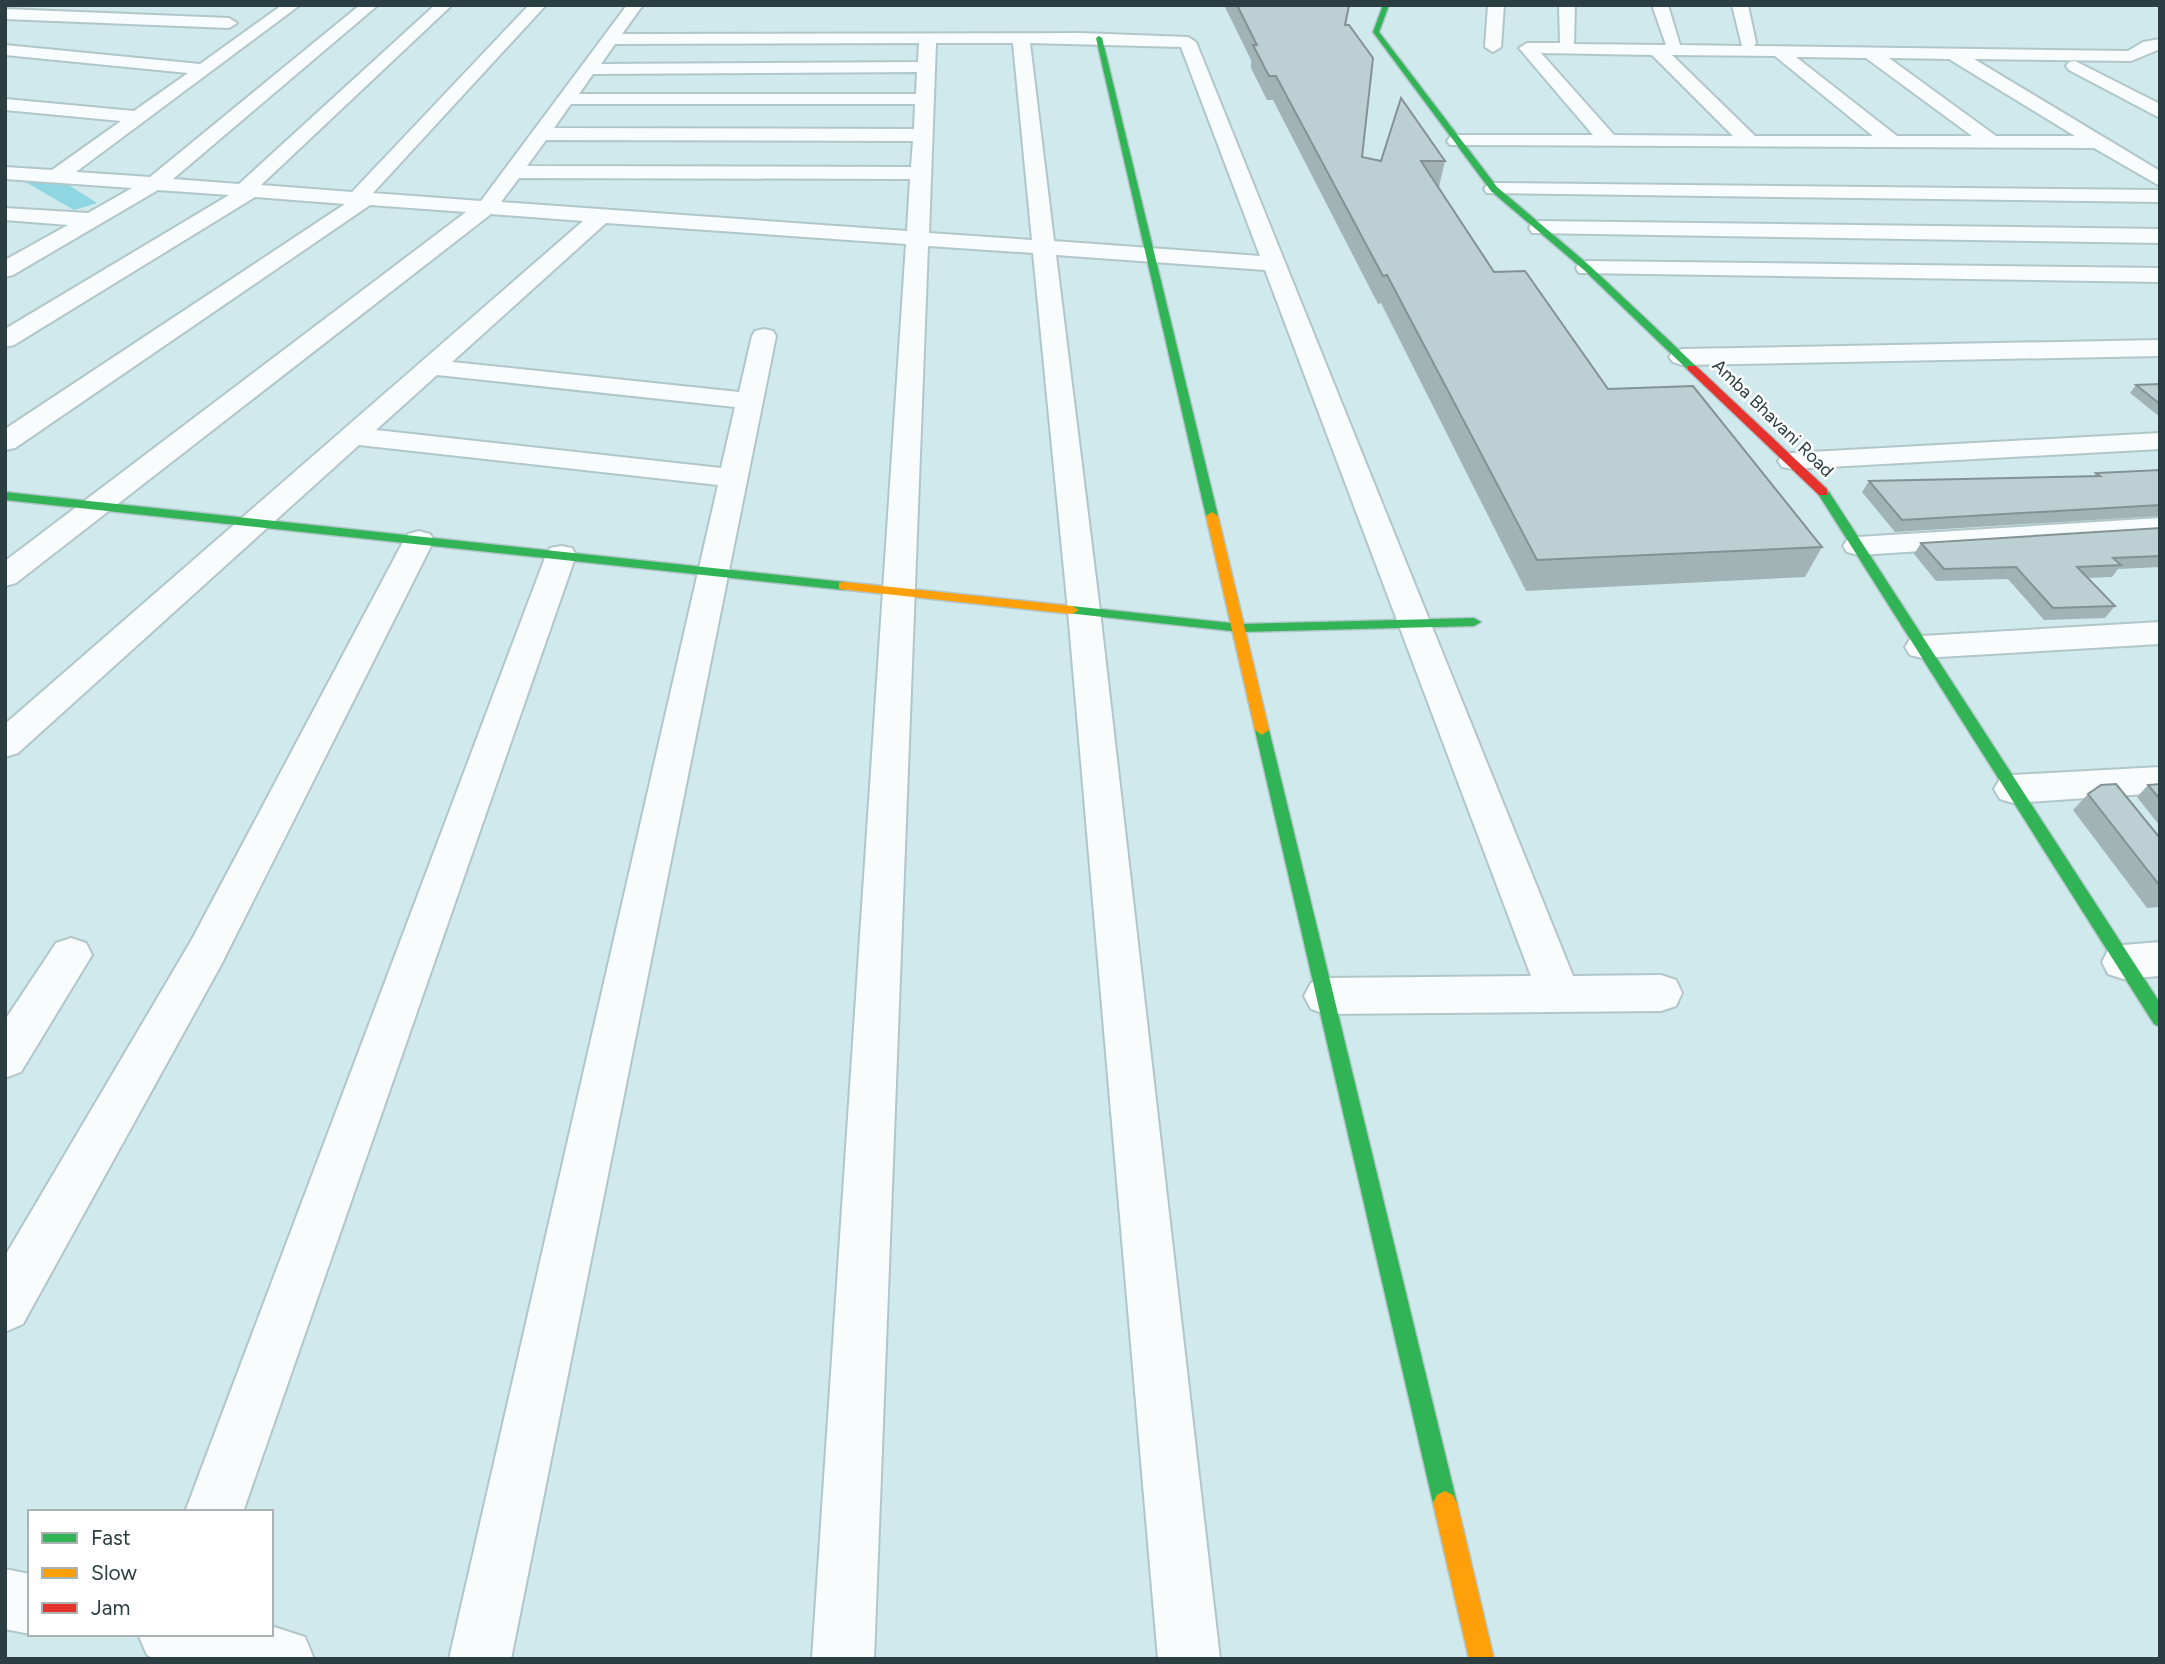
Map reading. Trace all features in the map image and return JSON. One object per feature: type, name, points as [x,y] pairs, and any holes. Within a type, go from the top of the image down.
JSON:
[{"type":"street","points":[[71,17],[98,5]]},
{"type":"street","points":[[57,176],[292,5]]},
{"type":"street","points":[[5,270],[156,183],[370,5]]},
{"type":"street","points":[[5,340],[248,190],[444,5]]},
{"type":"street","points":[[5,442],[361,198],[538,5]]},
{"type":"street","points":[[5,576],[487,207],[635,5]]},
{"type":"street","name":"Amba Bhavani Road","points":[[1387,5],[1376,32],[1494,189],[1587,268],[1826,495],[2014,789],[2141,960],[2160,1019]]},
{"type":"street","points":[[1493,47],[1496,5]]},
{"type":"street","points":[[1567,5],[1567,42]]},
{"type":"street","points":[[1660,5],[1665,47],[1749,141]]},
{"type":"street","points":[[1740,5],[1751,33]]},
{"type":"street","points":[[5,14],[229,23]]},
{"type":"street","points":[[1021,38],[1084,611],[1189,1659]]},
{"type":"street","points":[[541,134],[926,85],[1021,38],[1188,41],[1559,994]]},
{"type":"street","points":[[1099,38],[1482,1659]]},
{"type":"street","points":[[612,39],[926,85]]},
{"type":"street","points":[[1608,141],[1527,48],[1665,47],[1780,52],[2131,56],[2149,46],[2160,44]]},
{"type":"street","points":[[5,50],[203,69]]},
{"type":"street","points":[[1780,52],[1891,141]]},
{"type":"street","points":[[1871,53],[1992,142]]},
{"type":"street","points":[[1953,54],[2160,180]]},
{"type":"street","points":[[2076,65],[2160,112]]},
{"type":"street","points":[[589,69],[926,85]]},
{"type":"street","points":[[567,99],[926,85]]},
{"type":"street","points":[[844,1659],[926,85]]},
{"type":"street","points":[[147,89],[173,91]]},
{"type":"street","points":[[5,104],[138,117]]},
{"type":"street","points":[[1457,141],[2098,142]]},
{"type":"street","points":[[513,172],[921,173]]},
{"type":"street","points":[[5,173],[1275,264]]},
{"type":"street","points":[[1494,189],[2160,196]]},
{"type":"street","points":[[5,214],[92,220]]},
{"type":"street","points":[[5,744],[601,216]]},
{"type":"street","points":[[1540,228],[2160,236]]},
{"type":"street","points":[[1587,268],[2160,275]]},
{"type":"street","points":[[480,1659],[764,336]]},
{"type":"street","points":[[1682,357],[2160,348]]},
{"type":"street","points":[[430,367],[750,401]]},
{"type":"street","points":[[352,436],[733,478]]},
{"type":"street","points":[[1792,461],[2160,440]]},
{"type":"street","points":[[5,496],[1240,628],[1474,622]]},
{"type":"street","points":[[1858,546],[2160,527]]},
{"type":"street","points":[[5,1306],[206,953],[419,540]]},
{"type":"street","points":[[215,1510],[561,555]]},
{"type":"street","points":[[1922,647],[2160,633]]},
{"type":"street","points":[[2014,789],[2160,780]]},
{"type":"street","points":[[5,1058],[71,954]]},
{"type":"street","points":[[1326,996],[1661,993]]},
{"type":"street","points":[[5,1599],[28,1604]]},
{"type":"street","points":[[178,1636],[283,1659]]},
{"type":"water","points":[[22,180],[64,182],[97,203],[74,210]]},
{"type":"building","points":[[1237,5],[1349,5],[1345,25],[1349,25],[1373,58],[1362,157],[1381,161],[1401,98],[1445,161],[1421,161],[1494,272],[1525,271],[1608,389],[1693,386],[1822,547],[1537,560],[1387,275],[1383,276],[1276,76],[1269,76]]},
{"type":"building","points":[[2160,384],[2160,404],[2136,385]]},
{"type":"building","points":[[2160,470],[2160,505],[1902,520],[1869,481],[2100,476],[2096,473]]},
{"type":"building","points":[[2160,528],[2160,556],[2113,558],[2121,565],[2077,567],[2115,606],[2053,608],[2016,567],[1944,569],[1921,543]]},
{"type":"building","points":[[2116,784],[2160,838],[2160,886],[2088,794],[2101,785]]},
{"type":"building","points":[[2160,784],[2160,799],[2148,785]]},
{"type":"traffic: fast","points":[[1386,5],[1376,32],[1494,189],[1587,268],[1692,368]]},
{"type":"traffic: fast","points":[[1099,38],[1212,516]]},
{"type":"traffic: fast","points":[[1823,492],[2160,1019]]},
{"type":"traffic: fast","points":[[5,496],[844,586]]},
{"type":"traffic: fast","points":[[1072,610],[1240,628],[1474,622]]},
{"type":"traffic: fast","points":[[1262,730],[1445,1503]]},
{"type":"traffic: slow","points":[[1212,516],[1262,730]]},
{"type":"traffic: slow","points":[[844,586],[1072,610]]},
{"type":"traffic: slow","points":[[1445,1503],[1482,1659]]},
{"type":"traffic: jam","points":[[1692,368],[1823,492]]}]
